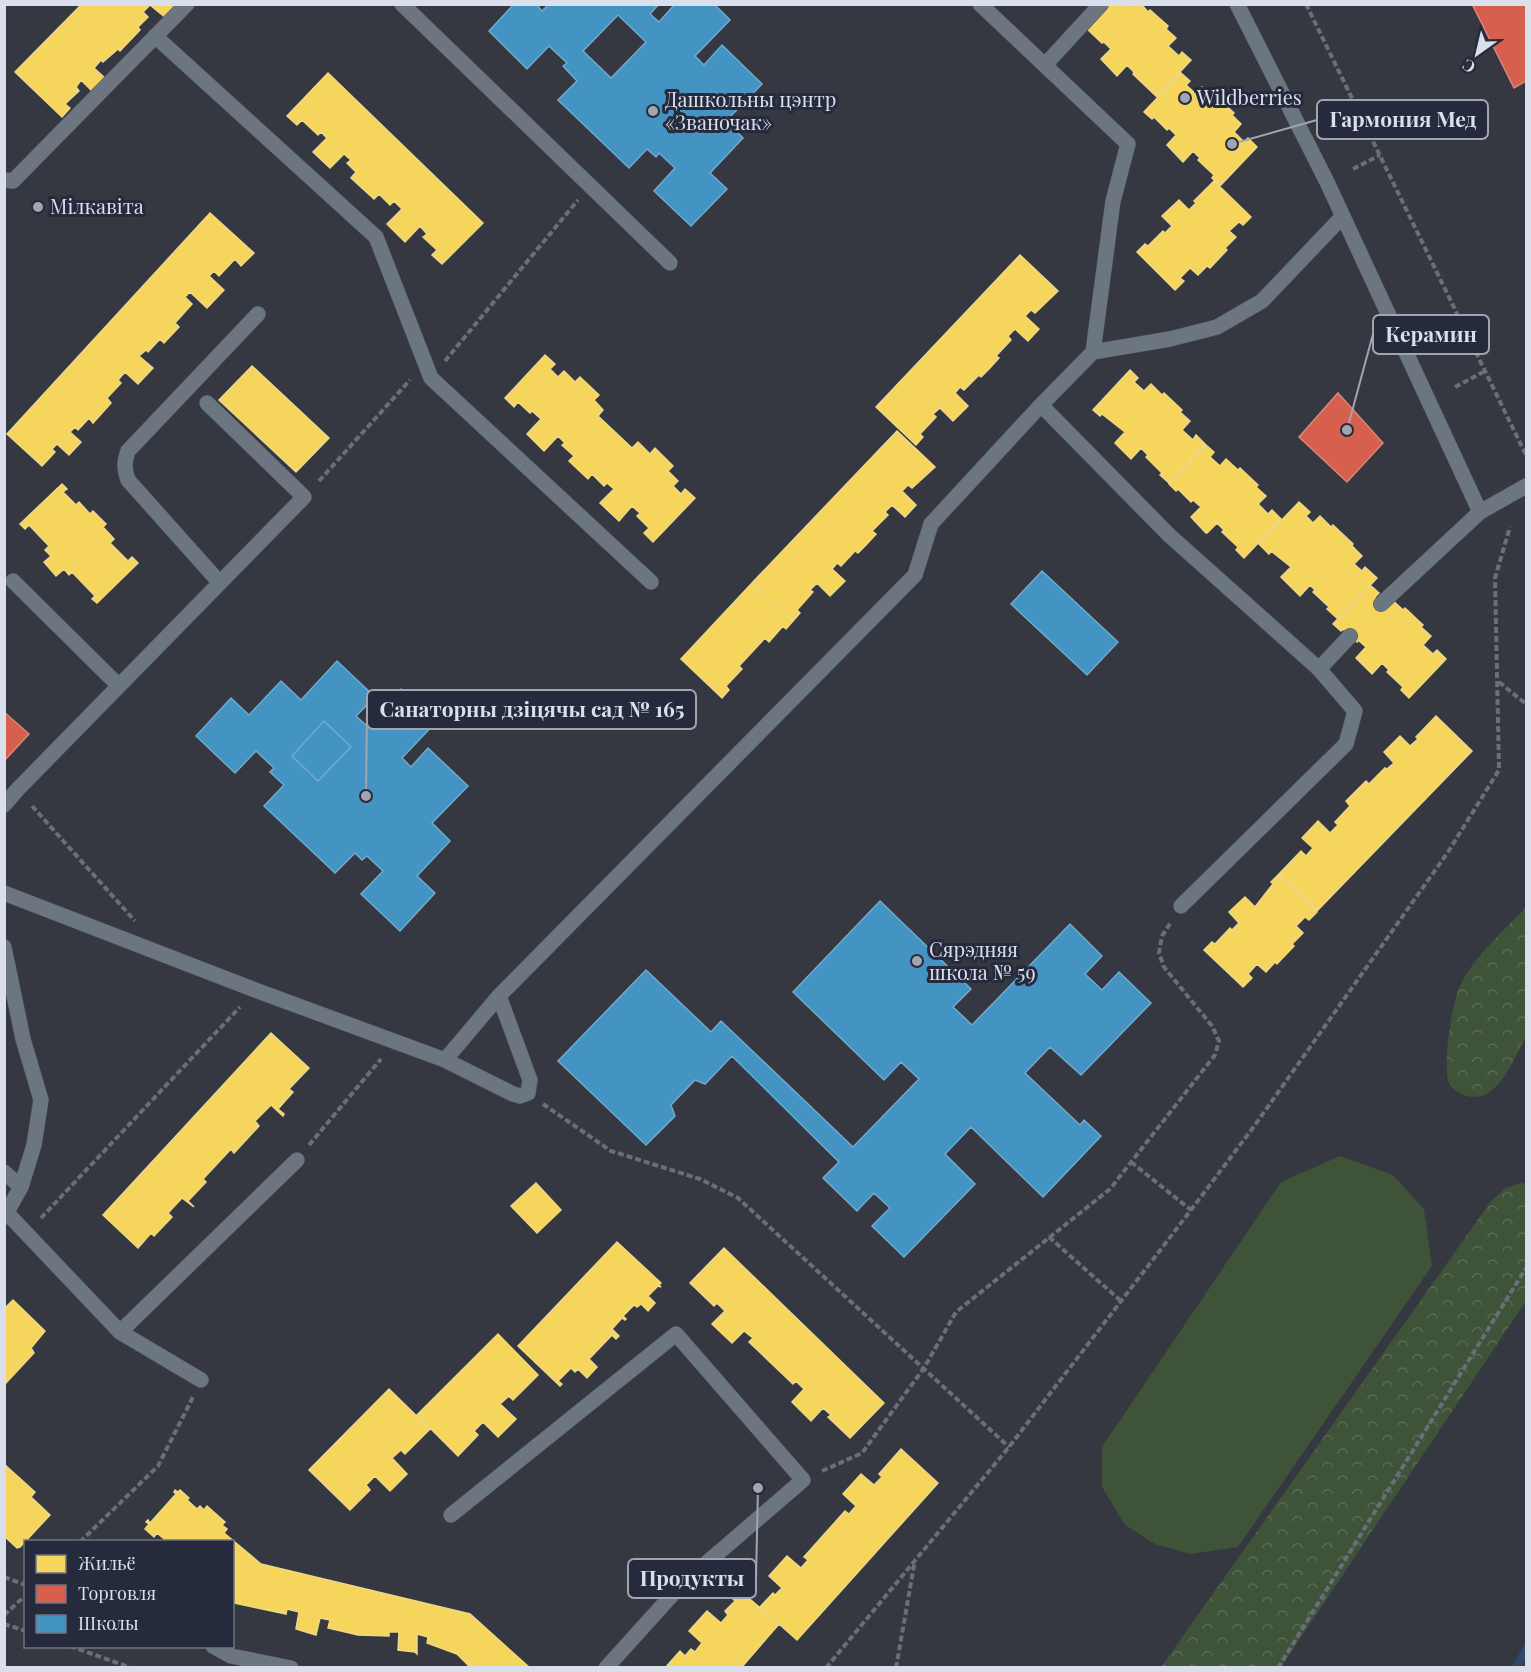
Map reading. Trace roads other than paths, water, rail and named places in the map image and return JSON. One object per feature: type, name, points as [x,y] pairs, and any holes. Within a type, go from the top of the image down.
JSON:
[{"type":"lane","points":[[4,180],[13,181],[187,4]]},
{"type":"lane","points":[[402,4],[670,262]]},
{"type":"lane","points":[[980,4],[1128,144],[1113,201],[1093,352]]},
{"type":"lane","points":[[1045,65],[1101,4]]},
{"type":"lane","points":[[1237,4],[1342,216],[1480,512]]},
{"type":"lane","points":[[155,36],[376,237],[428,371],[651,582]]},
{"type":"lane","points":[[445,1060],[499,996],[915,575],[931,524],[1093,352],[1170,339],[1217,327],[1262,301],[1342,216]]},
{"type":"lane","points":[[220,583],[128,480],[124,470],[125,459],[128,451],[258,314]]},
{"type":"lane","points":[[4,806],[17,790],[304,497],[207,403]]},
{"type":"lane","points":[[1041,405],[1169,536],[1319,669],[1354,711],[1346,744],[1181,906]]},
{"type":"lane","points":[[1381,604],[1480,512],[1527,486]]},
{"type":"lane","points":[[12,581],[119,686]]},
{"type":"lane","points":[[1319,669],[1350,636]]},
{"type":"lane","points":[[4,893],[255,990],[445,1060],[520,1096],[528,1093],[530,1080],[499,996]]},
{"type":"lane","points":[[4,947],[23,1039],[41,1100],[34,1145],[21,1187],[6,1215],[120,1332],[201,1380]]},
{"type":"lane","points":[[120,1332],[297,1160]]},
{"type":"lane","points":[[4,1172],[21,1187]]},
{"type":"lane","points":[[451,1515],[676,1334],[803,1480],[681,1585],[606,1668]]},
{"type":"lane","points":[[215,1648],[231,1656],[291,1668]]},
{"type":"waterway","points":[[1516,1668],[1526,1650]]},
{"type":"place","name":"Wildberries","points":[[1185,98]]},
{"type":"place","name":"Дашкольны цэнтр «Званочак»","points":[[653,111]]},
{"type":"place","name":"Гармония Мед","points":[[1232,144]]},
{"type":"place","name":"Мілкавіта","points":[[38,207]]},
{"type":"place","name":"Керамин","points":[[1347,430]]},
{"type":"place","name":"Санаторны дзіцячы сад № 165","points":[[366,796]]},
{"type":"place","name":"Сярэдняя школа № 59","points":[[917,961]]},
{"type":"place","name":"Продукты","points":[[758,1488]]}]
